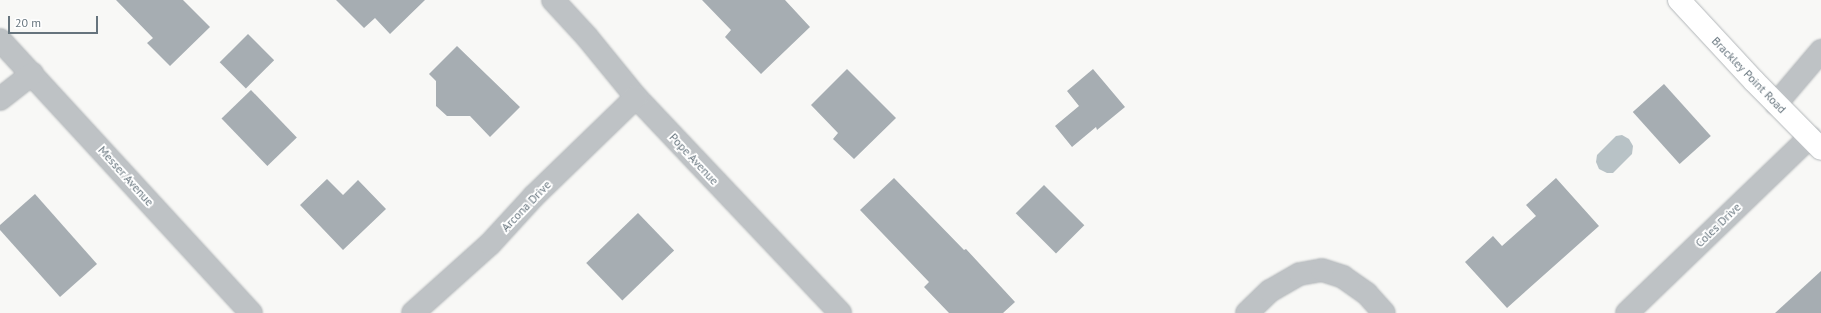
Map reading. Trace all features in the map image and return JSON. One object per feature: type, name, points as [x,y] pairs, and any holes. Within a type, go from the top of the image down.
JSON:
[{"type":"main road","name":"Brackley Point Road","points":[[1679,0],[1776,104],[1816,143]]},
{"type":"street","name":"Pope Avenue","points":[[553,0],[587,36],[636,97],[840,313]]},
{"type":"street","name":"Messer Avenue","points":[[0,40],[251,313]]},
{"type":"street","points":[[1776,104],[1821,51]]},
{"type":"street","points":[[0,99],[32,74]]},
{"type":"street","name":"Arcona Drive","points":[[413,313],[490,244],[534,196],[636,97]]},
{"type":"street","name":"Coles Drive","points":[[1627,313],[1816,143]]},
{"type":"street","points":[[1246,313],[1270,291],[1300,274],[1322,270],[1343,277],[1366,294],[1384,313]]},
{"type":"shaded area","points":[[1622,135],[1629,139],[1633,146],[1632,154],[1613,173],[1607,173],[1599,169],[1596,162],[1597,155],[1616,136]]},
{"type":"building","points":[[116,0],[183,0],[210,27],[170,66],[147,43],[153,38]]},
{"type":"building","points":[[336,0],[425,0],[390,34],[375,18],[364,28]]},
{"type":"building","points":[[702,0],[785,0],[810,27],[761,74],[725,37],[731,30]]},
{"type":"building","points":[[248,34],[274,60],[246,88],[220,62]]},
{"type":"building","points":[[457,46],[520,107],[490,137],[470,116],[447,116],[436,106],[436,81],[429,74]]},
{"type":"building","points":[[847,69],[896,118],[854,159],[833,139],[838,133],[811,105]]},
{"type":"building","points":[[1093,69],[1125,107],[1097,130],[1096,127],[1072,147],[1055,126],[1079,106],[1067,91]]},
{"type":"building","points":[[1664,84],[1711,136],[1680,164],[1633,112]]},
{"type":"building","points":[[251,90],[297,137],[267,166],[222,118]]},
{"type":"building","points":[[894,178],[964,250],[966,249],[1015,302],[1003,313],[949,313],[924,287],[929,282],[860,210]]},
{"type":"building","points":[[1556,178],[1599,226],[1507,308],[1465,262],[1493,236],[1502,246],[1536,216],[1526,205]]},
{"type":"building","points":[[327,179],[343,195],[358,180],[386,209],[343,250],[300,205]]},
{"type":"building","points":[[1044,185],[1084,225],[1056,254],[1016,213]]},
{"type":"building","points":[[35,194],[97,264],[60,297],[0,230],[0,225]]},
{"type":"building","points":[[638,213],[674,250],[622,300],[586,263]]},
{"type":"building","points":[[1821,271],[1821,313],[1775,313]]}]
